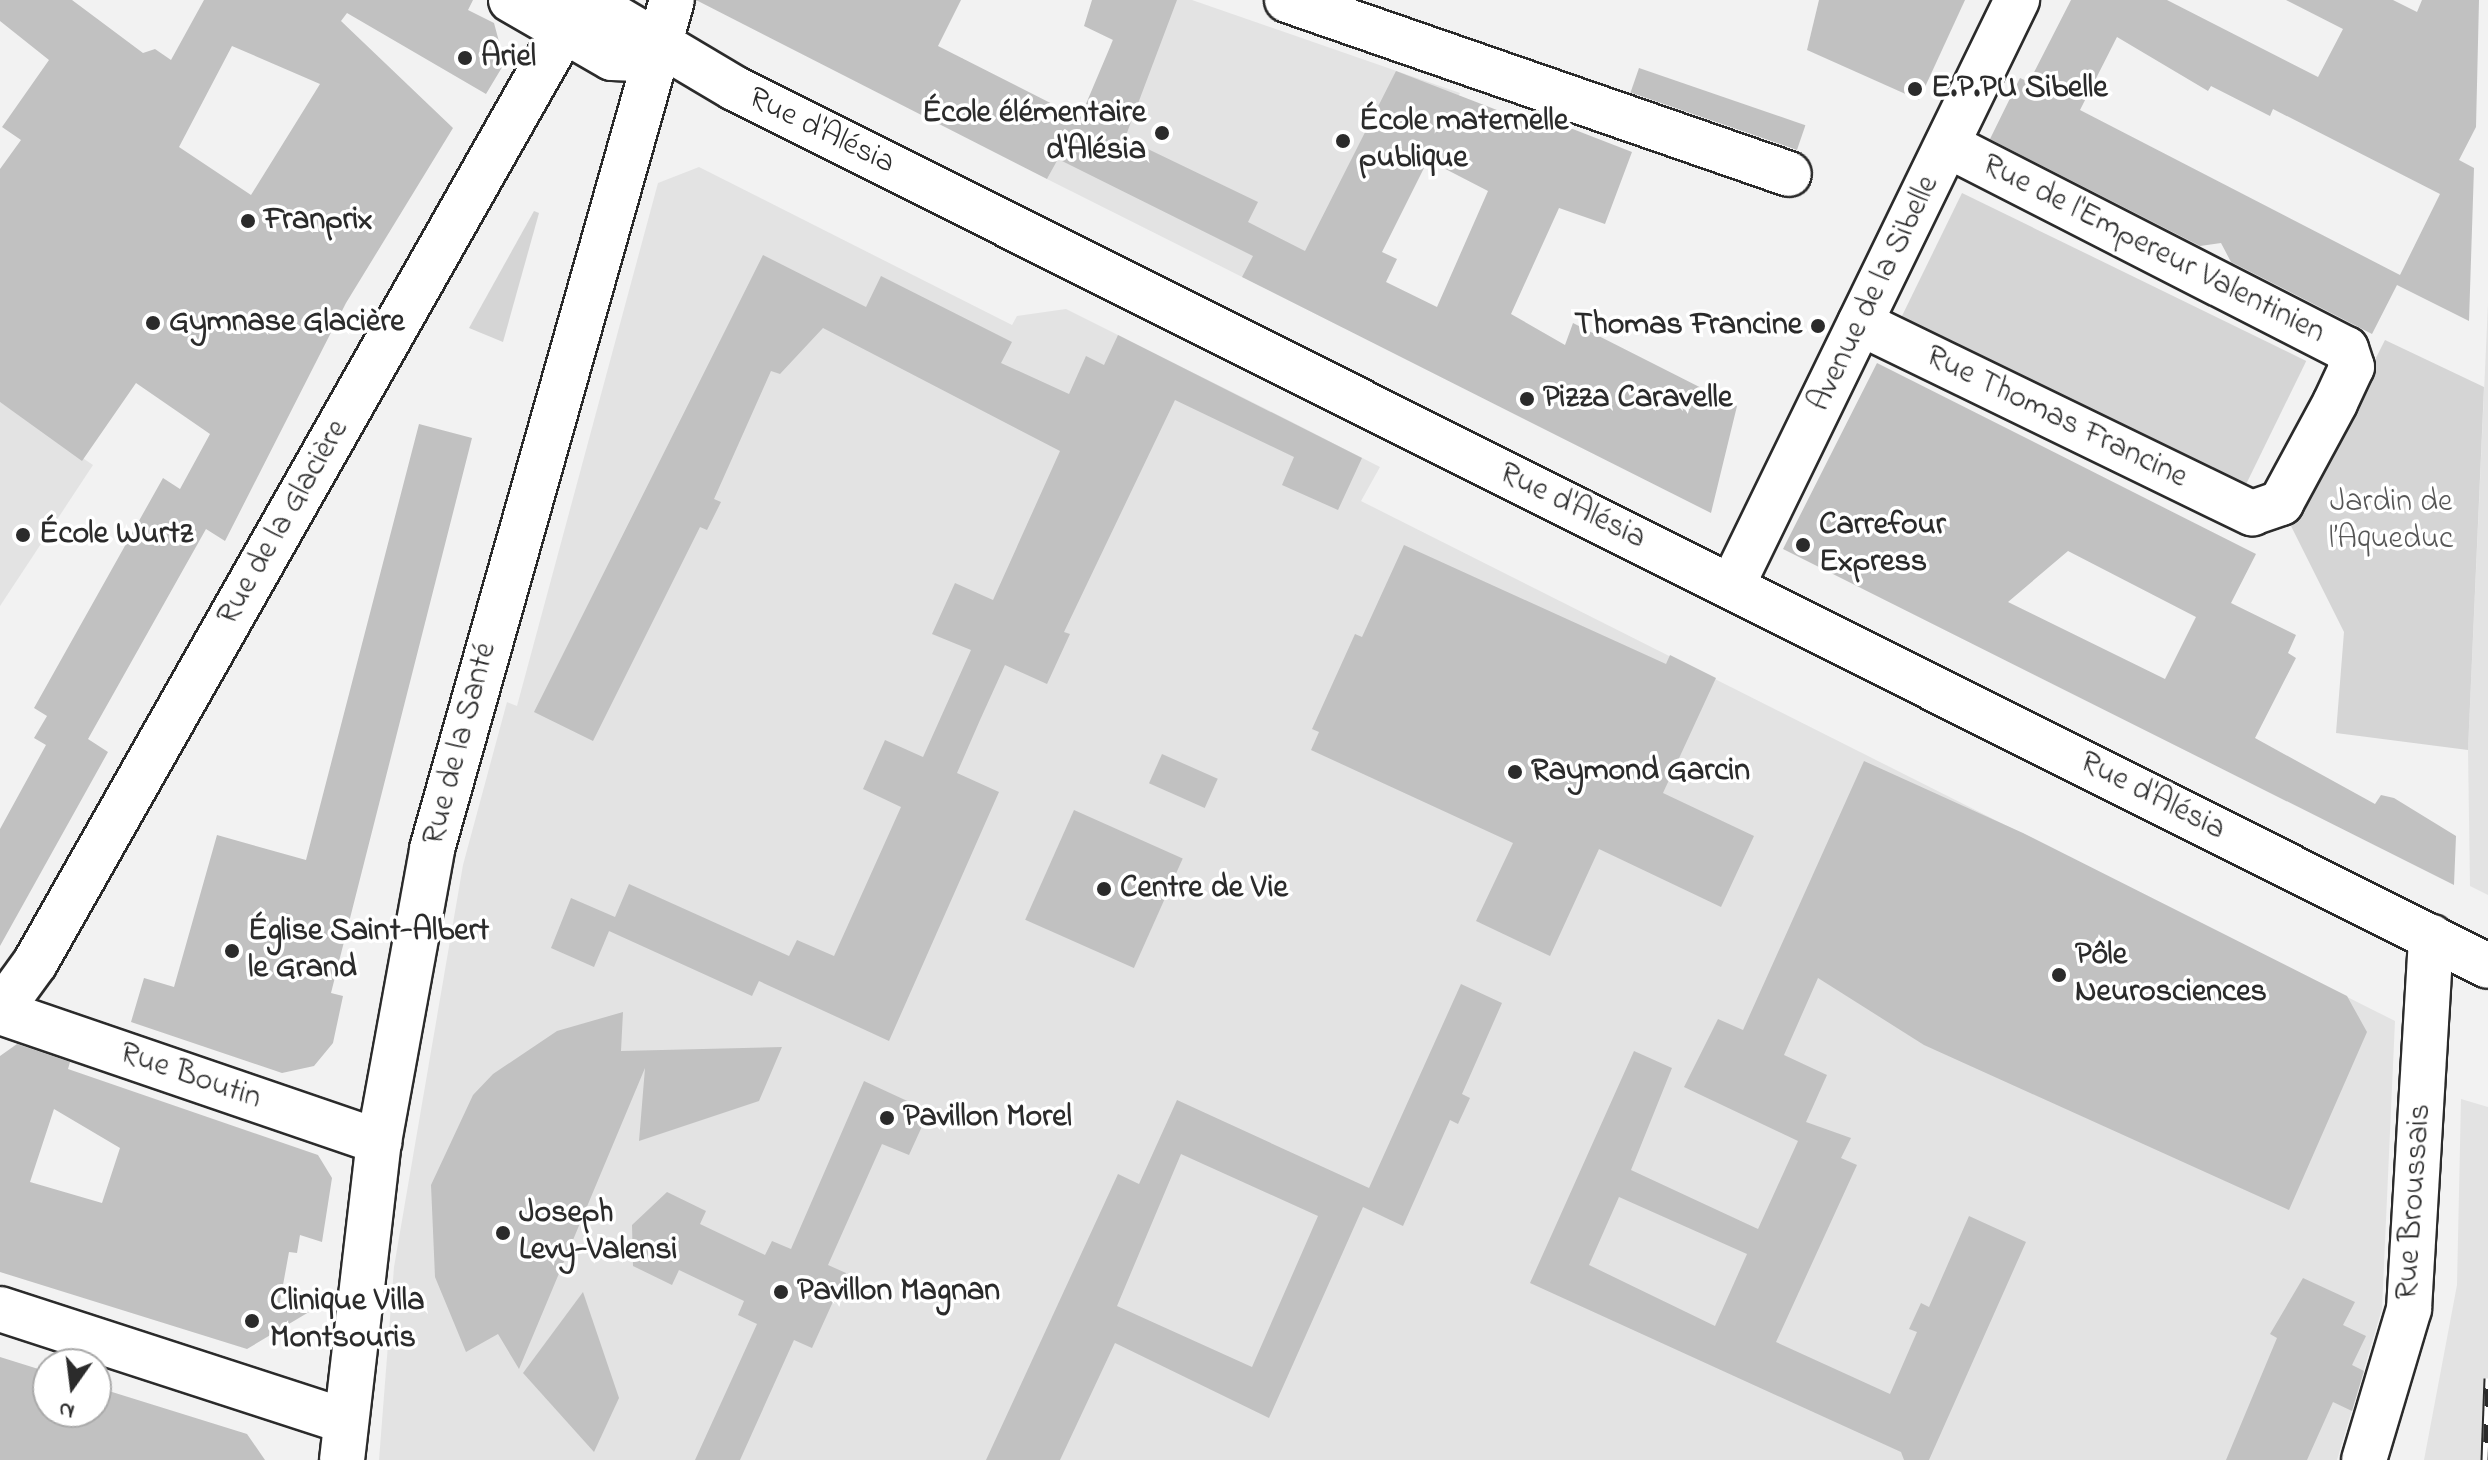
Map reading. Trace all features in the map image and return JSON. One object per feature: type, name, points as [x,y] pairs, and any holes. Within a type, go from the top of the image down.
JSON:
[{"type":"street","name":"Rue d'Alésia","points":[[511,0],[577,11],[659,45],[734,88],[2488,966]]},
{"type":"street","name":"Rue de la Santé","points":[[344,1441],[379,1142],[432,849],[672,0]]},
{"type":"street","points":[[1287,0],[1789,174]]},
{"type":"street","name":"Avenue de la Sibelle","points":[[1732,586],[1949,146],[2017,0]]},
{"type":"street","name":"Rue de la Glacière","points":[[0,1012],[35,963],[577,11]]},
{"type":"street","name":"Rue de l'Empereur Valentinien","points":[[1949,146],[2350,354],[2352,367],[2281,503],[2252,513]]},
{"type":"street","name":"Rue Thomas Francine","points":[[1860,323],[2252,513]]},
{"type":"street","name":"Rue Broussais","points":[[2364,1460],[2409,1309],[2431,937]]},
{"type":"street","name":"Rue Boutin","points":[[0,1012],[379,1142]]},
{"type":"street","points":[[0,1309],[344,1441]]},
{"type":"shaded area","points":[[1126,0],[1192,0],[1460,93],[1344,328],[1047,179],[1097,86]]},
{"type":"shaded area","points":[[699,167],[1012,325],[1017,316],[1066,309],[1288,420],[1380,467],[1361,501],[2395,1021],[2382,1309],[2337,1460],[379,1460],[394,1267],[463,865],[507,702],[517,706],[658,183]]},
{"type":"shaded area","points":[[2488,303],[2488,895],[2470,886],[2468,750]]},
{"type":"shaded area","name":"École Wurtz","points":[[0,402],[93,465],[0,606]]},
{"type":"shaded area","points":[[2461,1099],[2488,1107],[2488,1460],[2424,1460],[2457,1285]]},
{"type":"green space","points":[[1962,193],[2306,361],[2242,493],[1898,325]]},
{"type":"green space","points":[[534,211],[539,213],[503,342],[469,328]]},
{"type":"green space","name":"Jardin de l’Aqueduc","points":[[2385,340],[2484,387],[2468,750],[2336,733],[2344,632],[2291,526]]},
{"type":"building","points":[[0,0],[72,0],[143,53],[155,49],[171,60],[204,0],[473,0],[468,10],[494,23],[501,49],[510,54],[486,94],[347,13],[341,21],[453,128],[346,303],[225,541],[206,529],[88,739],[108,752],[0,946],[0,829],[46,745],[34,738],[47,716],[34,708],[163,478],[180,489],[210,434],[136,383],[82,461],[0,402],[0,169],[21,140],[2,127],[49,60],[0,21]],"holes":[[[232,46],[320,84],[251,195],[179,147]]]},
{"type":"building","points":[[696,0],[961,0],[938,46],[1080,118],[1113,40],[1084,26],[1092,0],[1177,0],[1125,138],[1258,202],[1248,222],[1305,251],[1396,71],[1549,130],[1565,126],[1632,152],[1605,224],[1559,208],[1511,314],[1565,345],[1573,323],[1737,406],[1711,513],[1242,277],[1253,256],[1058,159],[1047,179]],"holes":[[[1428,160],[1488,191],[1437,307],[1386,282],[1397,259],[1382,252]]]},
{"type":"building","points":[[1819,0],[1965,0],[1919,100],[1807,50]]},
{"type":"building","points":[[2071,0],[2167,0],[2318,77],[2343,29],[2286,0],[2393,0],[2417,12],[2422,0],[2479,0],[2476,127],[2459,160],[2474,168],[2469,321],[2397,285],[2372,334],[2231,262],[2221,243],[2200,246],[1990,139],[2020,78],[2029,82]],"holes":[[[2117,37],[2208,91],[2211,86],[2270,116],[2273,109],[2440,194],[2400,275],[2080,110]]]},
{"type":"building","points":[[1639,68],[1805,125],[1797,150],[1631,93]]},
{"type":"building","points":[[763,255],[866,307],[881,276],[1012,342],[1001,363],[1069,394],[1086,356],[1104,365],[1118,335],[1362,458],[1338,510],[1282,485],[1294,457],[1175,400],[1064,632],[1070,634],[1047,684],[1005,665],[980,720],[957,773],[999,792],[889,1041],[759,981],[752,996],[609,931],[594,967],[551,948],[571,898],[615,917],[629,884],[789,956],[797,940],[834,956],[901,807],[863,789],[885,740],[923,757],[971,650],[932,634],[955,583],[993,600],[1060,451],[823,328],[780,374],[771,371],[714,499],[721,502],[707,530],[700,527],[593,741],[534,712]]},
{"type":"building","points":[[1877,363],[2256,554],[2231,603],[2296,635],[2288,653],[2296,658],[2255,738],[2375,804],[2381,795],[2394,798],[2456,836],[2454,885],[1783,549]],"holes":[[[2068,551],[2196,617],[2165,679],[2008,602]]]},
{"type":"building","points":[[419,424],[472,438],[331,993],[343,996],[333,1043],[314,1066],[282,1073],[131,1022],[144,978],[174,987],[217,835],[306,860]]},
{"type":"building","name":"Raymond Garcin","points":[[1404,545],[1666,664],[1670,655],[1716,678],[1663,793],[1754,836],[1721,907],[1599,849],[1550,956],[1476,921],[1513,843],[1311,750],[1319,732],[1312,729],[1355,634],[1362,637]]},
{"type":"building","points":[[1162,754],[1218,779],[1205,808],[1149,783]]},
{"type":"building","name":"Pôle Neurosciences","points":[[1864,761],[2023,833],[2347,996],[2367,1032],[2289,1210],[1924,1045],[1818,978],[1784,1055],[1827,1075],[1806,1122],[1851,1138],[1841,1158],[1857,1165],[1776,1342],[1890,1394],[1917,1332],[1909,1329],[1921,1303],[1929,1307],[1969,1216],[2026,1242],[1929,1460],[1904,1460],[1901,1452],[1530,1283],[1634,1051],[1672,1068],[1631,1170],[1758,1229],[1798,1141],[1684,1087],[1718,1019],[1743,1030]],"holes":[[[1619,1197],[1747,1254],[1715,1326],[1589,1265]]]},
{"type":"building","name":"Centre de Vie","points":[[1074,810],[1183,858],[1134,968],[1025,920]]},
{"type":"building","points":[[1461,984],[1502,1003],[1462,1094],[1470,1098],[1458,1124],[1450,1120],[1403,1226],[1363,1207],[1269,1418],[1115,1343],[1060,1460],[986,1460],[1118,1174],[1139,1184],[1177,1100],[1369,1188]],"holes":[[[1181,1154],[1318,1216],[1252,1367],[1117,1306]]]},
{"type":"building","name":"Joseph Levy-Valensi","points":[[623,1012],[621,1051],[782,1047],[759,1101],[639,1141],[645,1068],[519,1369],[498,1334],[466,1352],[435,1277],[431,1185],[473,1095],[493,1074],[557,1031]]},
{"type":"building","points":[[17,1044],[70,1062],[68,1069],[318,1155],[332,1178],[322,1242],[300,1235],[297,1253],[289,1252],[279,1307],[309,1312],[247,1349],[0,1272],[0,1056]],"holes":[[[54,1109],[120,1148],[102,1203],[30,1182]]]},
{"type":"building","name":"Pavillon Magnan","points":[[864,1081],[929,1111],[909,1155],[882,1144],[828,1265],[846,1273],[812,1348],[794,1340],[740,1460],[695,1460],[757,1324],[738,1315],[744,1301],[679,1270],[672,1285],[633,1266],[632,1225],[667,1192],[706,1211],[700,1224],[765,1255],[772,1241],[791,1249]]},
{"type":"building","points":[[2303,1278],[2355,1302],[2343,1325],[2366,1336],[2352,1365],[2364,1371],[2352,1411],[2333,1402],[2307,1460],[2226,1460],[2277,1338],[2270,1334]]},
{"type":"building","points":[[583,1292],[619,1398],[594,1452],[523,1373]]},
{"type":"building","points":[[0,1357],[32,1367],[32,1428],[112,1428],[112,1392],[247,1434],[265,1460],[0,1460]]},
{"type":"railway","points":[[2485,1460],[2488,1378]]},
{"type":"place","name":"Ariel","points":[[465,58]]},
{"type":"place","name":"E.P.PU Sibelle","points":[[1915,89]]},
{"type":"place","name":"École élémentaire d'Alésia","points":[[1162,133]]},
{"type":"place","name":"École maternelle publique","points":[[1343,141]]},
{"type":"place","name":"Franprix","points":[[248,221]]},
{"type":"place","name":"Gymnase Glacière","points":[[153,323]]},
{"type":"place","name":"Thomas Francine","points":[[1818,326]]},
{"type":"place","name":"Pizza Caravelle","points":[[1527,399]]},
{"type":"place","name":"École Wurtz","points":[[23,535]]},
{"type":"place","name":"Carrefour Express","points":[[1803,545]]},
{"type":"place","name":"Raymond Garcin","points":[[1515,772]]},
{"type":"place","name":"Centre de Vie","points":[[1104,889]]},
{"type":"place","name":"Église Saint-Albert le Grand","points":[[232,951]]},
{"type":"place","name":"Pôle Neurosciences","points":[[2059,975]]},
{"type":"place","name":"Pavillon Morel","points":[[887,1118]]},
{"type":"place","name":"Joseph Levy-Valensi","points":[[503,1233]]},
{"type":"place","name":"Pavillon Magnan","points":[[781,1292]]},
{"type":"place","name":"Clinique Villa Montsouris","points":[[252,1321]]}]
